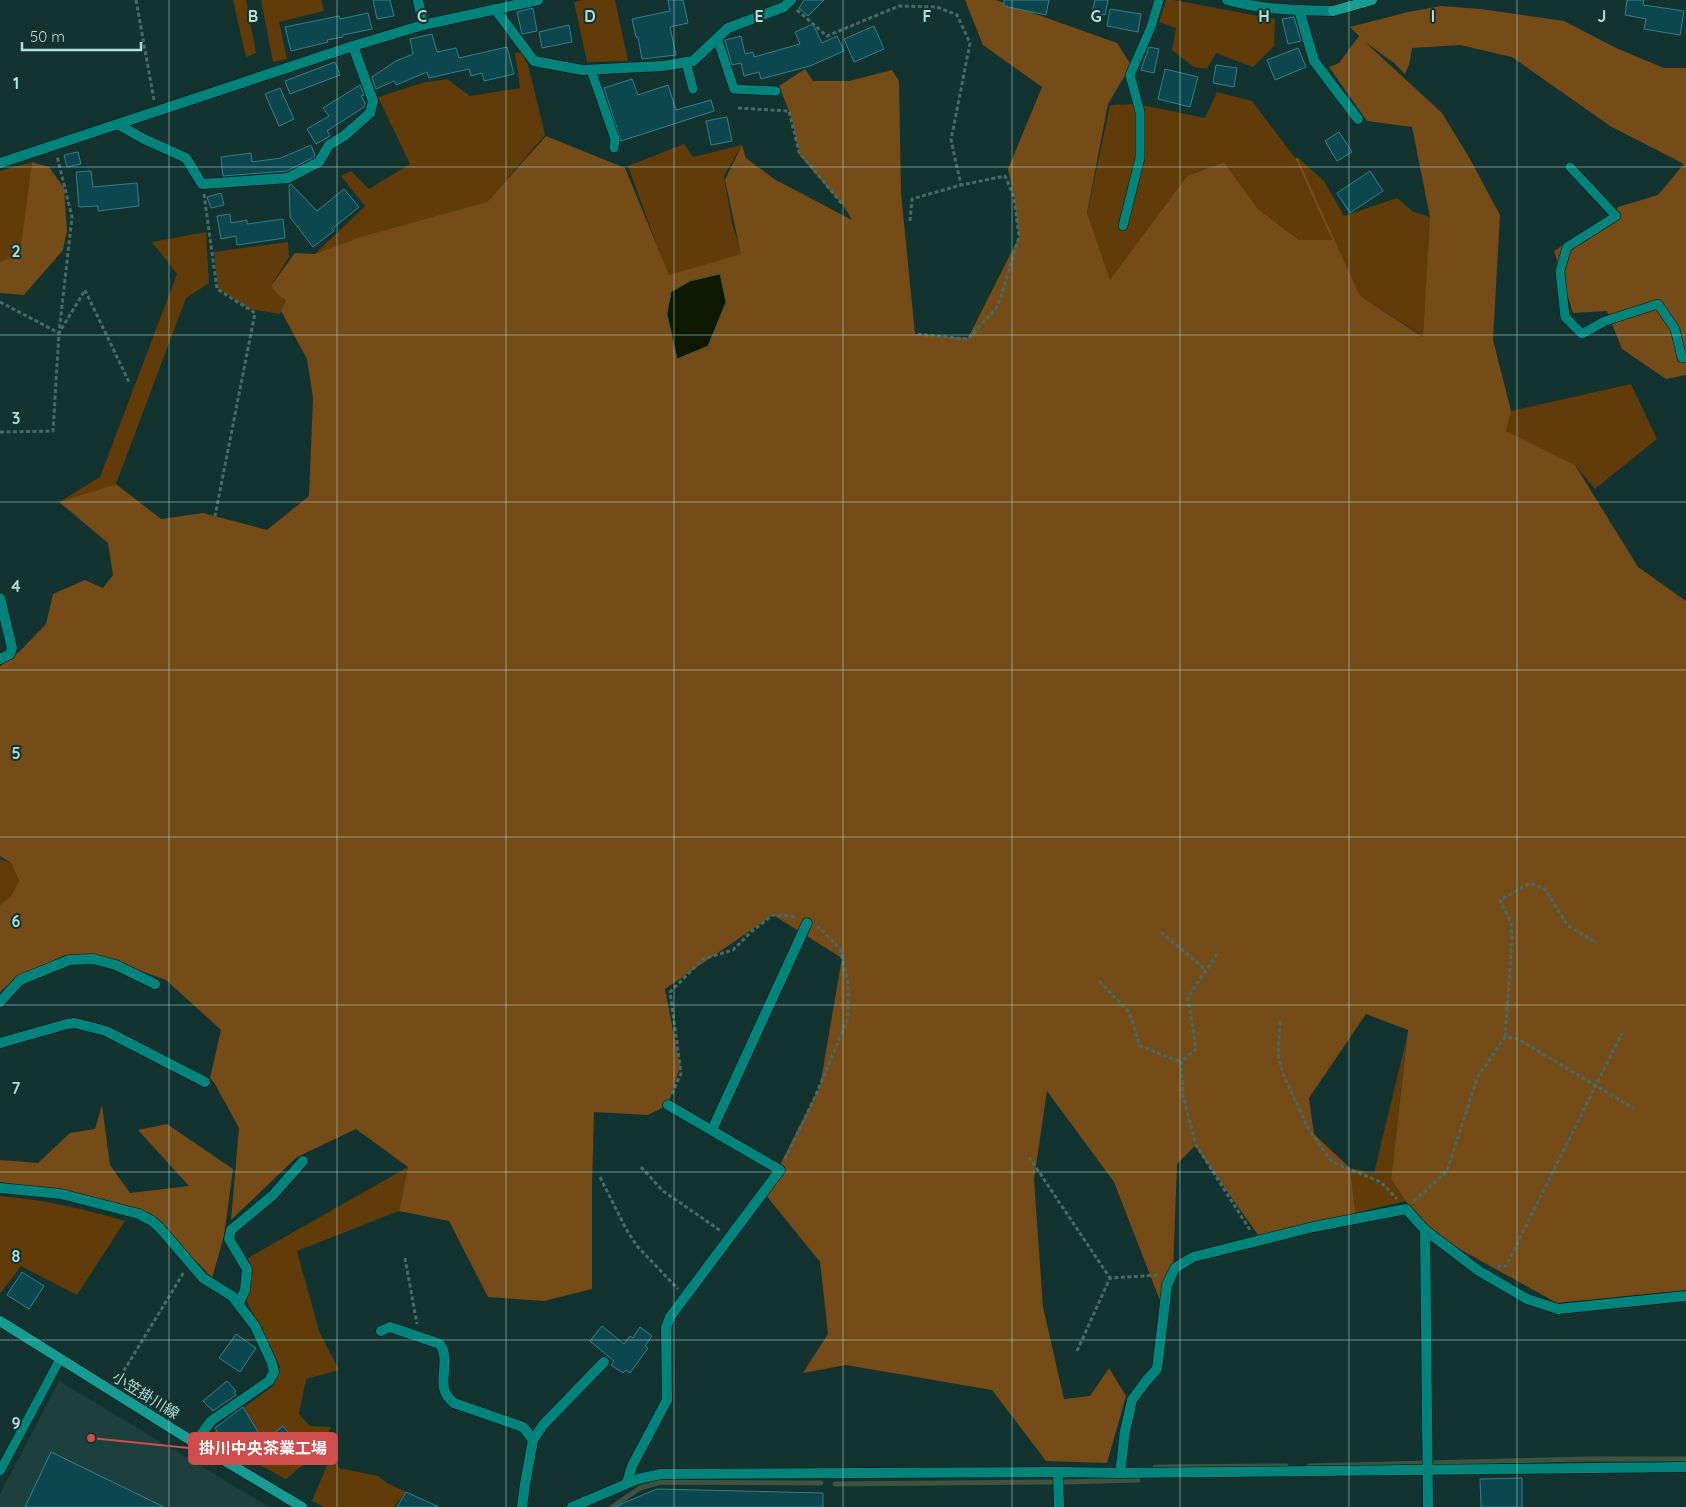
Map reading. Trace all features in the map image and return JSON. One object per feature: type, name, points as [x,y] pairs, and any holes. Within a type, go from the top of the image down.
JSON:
[{"type":"main road","points":[[1333,10],[1372,0]]},
{"type":"main road","name":"小笠掛川線","points":[[0,1321],[195,1443],[302,1507]]},
{"type":"street","points":[[418,0],[423,25]]},
{"type":"street","points":[[0,163],[353,46],[423,25],[538,0]]},
{"type":"street","points":[[1227,0],[1248,6],[1299,10],[1333,10]]},
{"type":"street","points":[[495,9],[534,61],[591,70],[663,66],[693,61],[728,28],[784,7],[789,1]]},
{"type":"street","points":[[1299,10],[1314,61],[1358,118]]},
{"type":"street","points":[[119,124],[144,139],[186,158],[202,184],[288,178],[319,162],[329,145],[344,136],[370,113],[373,101],[353,46]]},
{"type":"street","points":[[0,598],[12,648],[10,654],[0,659]]},
{"type":"street","points":[[712,1130],[807,923]]},
{"type":"street","points":[[0,1002],[20,980],[69,960],[93,959],[116,965],[155,984]]},
{"type":"street","points":[[0,1043],[67,1024],[75,1024],[106,1031],[205,1082]]},
{"type":"street","points":[[627,1483],[632,1466],[667,1400],[666,1328],[670,1317],[780,1170],[668,1105]]},
{"type":"street","points":[[238,1303],[245,1290],[247,1269],[229,1239],[231,1230],[273,1195],[302,1161]]},
{"type":"street","points":[[0,1188],[61,1194],[139,1214],[160,1228],[203,1278],[232,1296],[238,1303],[255,1326],[272,1362],[274,1372],[269,1381],[211,1421],[195,1443]]},
{"type":"street","points":[[1120,1473],[1125,1431],[1132,1400],[1157,1369],[1167,1285],[1175,1268],[1193,1257],[1313,1227],[1406,1208],[1426,1230],[1474,1268],[1528,1299],[1558,1309],[1686,1296]]},
{"type":"street","points":[[1426,1230],[1428,1507]]},
{"type":"street","points":[[381,1331],[390,1327],[440,1344],[445,1353],[443,1390],[447,1398],[454,1403],[523,1428],[533,1440]]},
{"type":"street","points":[[522,1507],[533,1440],[543,1425],[604,1362]]},
{"type":"street","points":[[572,1507],[627,1483],[662,1474],[1120,1473],[1686,1467]]},
{"type":"street","points":[[1058,1472],[1059,1507]]},
{"type":"lane","points":[[1123,226],[1140,158],[1140,112],[1130,75],[1151,27],[1159,0]]},
{"type":"lane","points":[[717,38],[734,89],[776,91]]},
{"type":"lane","points":[[686,62],[693,89]]},
{"type":"lane","points":[[591,70],[614,139],[614,148]]},
{"type":"lane","points":[[1570,166],[1616,216],[1567,247],[1560,271],[1565,317],[1582,334],[1605,321],[1658,304],[1675,329],[1682,358],[1686,358]]},
{"type":"lane","points":[[0,1471],[60,1359]]},
{"type":"path","points":[[136,0],[156,112]]},
{"type":"path","points":[[789,1],[827,36],[899,6],[937,7],[957,15],[970,42],[951,140],[961,185]]},
{"type":"path","points":[[738,108],[789,111],[799,152],[843,205]]},
{"type":"path","points":[[0,432],[53,431],[59,333],[72,217],[54,145]]},
{"type":"path","points":[[910,221],[912,199],[961,185],[1005,176],[1014,197],[1019,237],[998,306],[968,338],[915,334]]},
{"type":"path","points":[[202,184],[217,289],[255,313],[215,516]]},
{"type":"path","points":[[59,333],[85,290],[129,382]]},
{"type":"path","points":[[0,302],[59,333]]},
{"type":"path","points":[[1280,1022],[1278,1054],[1283,1074],[1309,1130],[1332,1162],[1381,1182],[1406,1208],[1446,1172],[1477,1078],[1505,1037],[1512,940],[1511,923],[1500,900],[1530,882],[1545,889],[1568,926],[1597,943]]},
{"type":"path","points":[[1161,932],[1206,970]]},
{"type":"path","points":[[1181,1062],[1196,1049],[1188,997],[1217,954]]},
{"type":"path","points":[[1099,981],[1129,1012],[1140,1046],[1181,1062]]},
{"type":"path","points":[[1474,1268],[1506,1266],[1622,1033]]},
{"type":"path","points":[[1505,1037],[1518,1039],[1633,1108]]},
{"type":"path","points":[[1181,1062],[1183,1096],[1196,1145],[1258,1241]]},
{"type":"path","points":[[1029,1158],[1110,1278]]},
{"type":"path","points":[[641,1166],[663,1191],[730,1237]]},
{"type":"path","points":[[600,1177],[626,1229],[637,1246],[686,1296]]},
{"type":"path","points":[[405,1258],[420,1337]]},
{"type":"path","points":[[111,1391],[190,1262]]},
{"type":"path","points":[[1110,1278],[1173,1274]]},
{"type":"path","points":[[1077,1351],[1110,1278]]},
{"type":"shaded area","points":[[233,0],[246,0],[256,53],[246,57]]},
{"type":"shaded area","points":[[261,0],[321,0],[324,11],[279,22],[287,59],[273,62]]},
{"type":"shaded area","points":[[582,0],[615,0],[628,61],[587,62],[574,2]]},
{"type":"shaded area","points":[[965,0],[996,0],[1117,43],[1131,65],[1108,104],[1087,213],[1110,280],[1187,176],[1224,162],[1258,209],[1299,240],[1332,240],[1295,158],[1298,158],[1360,296],[1423,337],[1430,217],[1412,127],[1367,121],[1329,67],[1339,63],[1359,36],[1350,27],[1408,12],[1441,6],[1480,9],[1564,21],[1616,48],[1664,68],[1686,68],[1686,375],[1666,379],[1622,349],[1607,311],[1573,313],[1554,251],[1611,216],[1618,207],[1658,195],[1684,164],[1610,126],[1512,57],[1460,45],[1412,48],[1409,65],[1405,74],[1394,63],[1365,42],[1442,113],[1470,159],[1500,215],[1493,340],[1511,411],[1506,431],[1575,465],[1638,567],[1686,601],[1686,1290],[1557,1303],[1425,1230],[1391,1179],[1408,1030],[1366,1014],[1309,1098],[1314,1134],[1350,1168],[1356,1218],[1258,1235],[1195,1146],[1177,1164],[1173,1274],[1164,1311],[1114,1182],[1047,1091],[1034,1179],[1043,1307],[1064,1399],[1090,1396],[1109,1368],[1126,1396],[1107,1463],[1046,1461],[992,1390],[846,1365],[803,1373],[828,1334],[820,1262],[765,1194],[820,1086],[842,958],[773,915],[665,989],[680,1067],[668,1105],[648,1115],[594,1112],[592,1289],[544,1301],[488,1297],[449,1221],[399,1211],[408,1167],[356,1129],[297,1157],[231,1220],[239,1128],[210,1078],[221,1030],[166,980],[96,955],[65,955],[17,977],[0,992],[0,905],[11,896],[19,881],[11,863],[0,856],[0,666],[20,651],[46,624],[53,594],[85,580],[103,588],[113,575],[108,543],[59,502],[116,484],[161,519],[203,513],[267,530],[309,496],[313,398],[307,359],[281,311],[286,300],[278,295],[271,286],[295,253],[315,254],[364,236],[487,202],[546,136],[625,168],[669,275],[741,254],[725,180],[742,145],[746,158],[774,179],[852,220],[843,205],[800,156],[791,116],[779,86],[805,69],[813,81],[849,81],[892,70],[899,81],[901,193],[915,334],[968,338],[1019,237],[1008,169],[1042,87],[983,45]]},
{"type":"shaded area","points":[[1166,0],[1275,19],[1274,46],[1253,67],[1216,53],[1207,69],[1194,67],[1172,50],[1176,28],[1159,22]]},
{"type":"shaded area","points":[[521,52],[528,65],[545,135],[487,202],[315,254],[365,206],[341,176],[351,171],[369,189],[410,164],[378,97],[422,83],[447,79],[470,96],[520,88],[515,53]]},
{"type":"shaded area","points":[[1217,92],[1252,101],[1295,158],[1333,240],[1299,240],[1258,209],[1224,162],[1187,176],[1110,281],[1087,214],[1110,105],[1137,104],[1205,118]]},
{"type":"shaded area","points":[[684,144],[693,157],[742,145],[724,176],[732,223],[742,254],[669,279],[628,166]]},
{"type":"shaded area","points":[[1298,158],[1324,181],[1344,216],[1397,198],[1412,211],[1430,217],[1424,337],[1360,296]]},
{"type":"shaded area","points":[[32,162],[22,258],[0,264],[0,171]]},
{"type":"shaded area","points":[[32,162],[49,167],[64,188],[67,231],[63,250],[24,295],[0,293],[0,262],[20,254]]},
{"type":"shaded area","points":[[206,232],[209,283],[186,298],[116,484],[59,502],[100,477],[177,274],[152,242]]},
{"type":"shaded area","points":[[288,242],[289,257],[271,286],[286,300],[280,314],[249,309],[218,288],[214,252]]},
{"type":"shaded area","points":[[720,274],[726,302],[708,346],[677,359],[667,314],[671,292],[690,281]]},
{"type":"shaded area","points":[[1631,384],[1657,439],[1595,489],[1575,465],[1506,431],[1511,411]]},
{"type":"shaded area","points":[[0,859],[11,863],[19,881],[11,896],[0,905]]},
{"type":"shaded area","points":[[1407,1037],[1391,1179],[1406,1201],[1355,1213],[1350,1168],[1374,1173]]},
{"type":"shaded area","points":[[102,1105],[110,1165],[130,1193],[189,1186],[138,1130],[167,1124],[233,1169],[224,1236],[212,1278],[150,1213],[66,1194],[0,1182],[0,1160],[38,1163],[70,1133],[95,1129]]},
{"type":"shaded area","points":[[408,1167],[399,1211],[297,1251],[319,1331],[339,1370],[306,1379],[299,1414],[310,1426],[331,1427],[320,1451],[286,1479],[209,1438],[222,1424],[274,1385],[280,1367],[246,1300],[250,1280],[248,1258]]},
{"type":"shaded area","points":[[0,1196],[63,1205],[125,1221],[77,1295],[21,1266],[0,1294]]},
{"type":"shaded area","points":[[59,1381],[269,1507],[0,1507],[0,1494]]},
{"type":"shaded area","points":[[332,1453],[339,1468],[378,1476],[387,1483],[406,1492],[394,1507],[324,1507],[312,1501]]},
{"type":"building","points":[[373,0],[390,0],[394,16],[377,19]]},
{"type":"building","points":[[668,0],[683,0],[688,23],[670,27],[676,55],[642,59],[632,19],[670,11]]},
{"type":"building","points":[[804,0],[824,0],[808,16],[799,8]]},
{"type":"building","points":[[1004,0],[1049,0],[1046,15],[1004,6]]},
{"type":"building","points":[[1095,0],[1108,0],[1105,15],[1092,13]]},
{"type":"building","points":[[1627,0],[1644,0],[1643,5],[1684,11],[1680,35],[1644,29],[1646,19],[1625,15]]},
{"type":"building","points":[[533,8],[537,31],[522,34],[517,12]]},
{"type":"building","points":[[1110,9],[1141,14],[1138,32],[1107,26]]},
{"type":"building","points":[[368,13],[372,29],[343,35],[343,37],[327,40],[328,42],[291,51],[285,27],[339,16],[340,19]]},
{"type":"building","points":[[1294,17],[1301,41],[1288,44],[1282,19]]},
{"type":"building","points":[[813,24],[822,43],[837,36],[844,51],[810,66],[761,79],[759,72],[744,76],[741,63],[732,65],[725,40],[741,36],[745,54],[753,52],[754,57],[800,44],[795,32]]},
{"type":"building","points":[[569,25],[572,42],[542,48],[539,32]]},
{"type":"building","points":[[874,26],[884,49],[854,62],[844,39]]},
{"type":"building","points":[[432,34],[437,52],[456,48],[459,58],[507,47],[514,74],[484,81],[482,73],[471,76],[469,69],[429,78],[427,72],[396,85],[394,81],[376,89],[372,77],[396,61],[413,54],[410,39]]},
{"type":"building","points":[[1149,47],[1159,49],[1154,73],[1141,70]]},
{"type":"building","points":[[1298,48],[1306,67],[1275,80],[1267,60]]},
{"type":"building","points":[[335,62],[340,75],[290,94],[285,81]]},
{"type":"building","points":[[1216,65],[1237,68],[1234,87],[1213,83]]},
{"type":"building","points":[[1165,69],[1198,77],[1190,107],[1158,99]]},
{"type":"building","points":[[632,79],[638,95],[668,85],[676,110],[711,100],[714,111],[621,141],[604,88]]},
{"type":"building","points":[[360,85],[364,95],[361,96],[365,103],[364,107],[327,131],[330,136],[316,144],[307,129],[329,116],[323,108]]},
{"type":"building","points":[[280,88],[294,119],[279,126],[265,94]]},
{"type":"building","points":[[727,117],[732,141],[711,145],[706,121]]},
{"type":"building","points":[[1339,132],[1352,152],[1337,161],[1325,141]]},
{"type":"building","points":[[311,145],[314,157],[287,171],[223,176],[221,157],[251,153],[252,162],[281,158]]},
{"type":"building","points":[[78,152],[81,164],[67,167],[64,155]]},
{"type":"building","points":[[91,171],[93,187],[137,183],[139,206],[98,211],[98,206],[79,207],[76,172]]},
{"type":"building","points":[[1370,171],[1383,191],[1350,213],[1337,193]]},
{"type":"building","points":[[291,184],[317,211],[344,189],[359,207],[332,229],[334,231],[313,247],[290,217],[289,185]]},
{"type":"building","points":[[221,193],[224,205],[211,208],[207,197]]},
{"type":"building","points":[[230,214],[231,223],[247,220],[247,224],[283,219],[285,238],[237,245],[236,236],[221,239],[217,216]]},
{"type":"building","points":[[22,1272],[44,1286],[29,1309],[7,1295]]},
{"type":"building","points":[[602,1326],[624,1344],[630,1336],[633,1338],[640,1327],[652,1336],[645,1346],[648,1348],[630,1373],[626,1370],[623,1373],[611,1365],[614,1361],[590,1341]]},
{"type":"building","points":[[236,1334],[256,1348],[240,1372],[219,1358]]},
{"type":"building","points":[[227,1381],[236,1391],[234,1392],[236,1395],[213,1411],[203,1401]]},
{"type":"building","points":[[243,1407],[261,1437],[244,1447],[236,1435],[224,1443],[215,1428]]},
{"type":"building","points":[[283,1426],[299,1446],[275,1464],[260,1444]]},
{"type":"building","points":[[51,1452],[164,1507],[25,1507]]},
{"type":"building","points":[[1522,1478],[1522,1507],[1481,1507],[1480,1479]]},
{"type":"building","points":[[657,1489],[823,1493],[823,1507],[614,1507]]},
{"type":"building","points":[[406,1492],[439,1507],[397,1507]]},
{"type":"waterway","points":[[1309,1466],[1586,1459],[1686,1459]]},
{"type":"waterway","points":[[1155,1467],[1286,1466]]},
{"type":"waterway","points":[[1064,1482],[1138,1480]]},
{"type":"waterway","points":[[612,1507],[640,1488],[661,1482],[821,1483]]},
{"type":"waterway","points":[[835,1484],[1051,1482]]},
{"type":"place","name":"掛川中央茶業工場","points":[[91,1438]]}]
